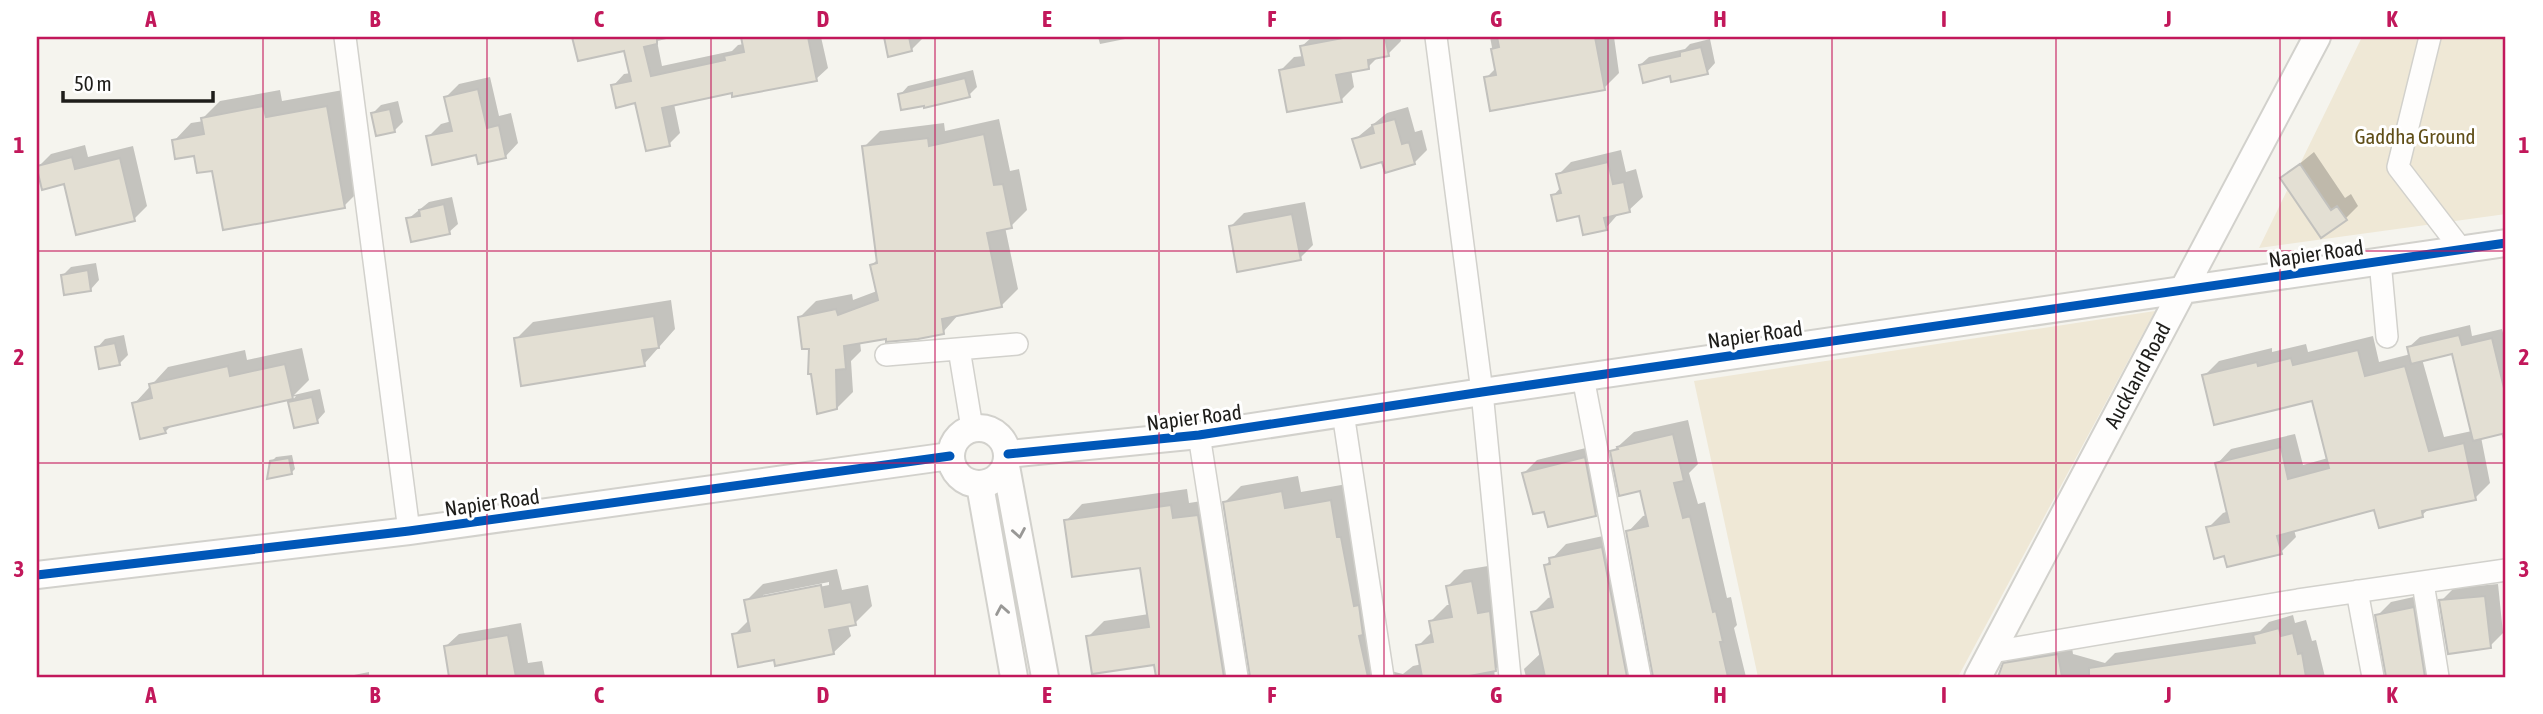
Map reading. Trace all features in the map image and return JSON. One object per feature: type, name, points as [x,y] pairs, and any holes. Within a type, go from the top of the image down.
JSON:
[{"type":"street","points":[[345,37],[410,531]]},
{"type":"street","points":[[1436,37],[1482,392],[1510,677]]},
{"type":"street","name":"Auckland Road","points":[[1978,677],[2317,37]]},
{"type":"street","points":[[2430,37],[2399,167],[2460,249]]},
{"type":"street","name":"Napier Road","points":[[1007,460],[1199,435],[2506,243]]},
{"type":"street","points":[[2380,261],[2387,337]]},
{"type":"street","points":[[886,355],[1017,344]]},
{"type":"street","points":[[959,349],[972,428]]},
{"type":"street","points":[[1583,377],[1640,677]]},
{"type":"street","points":[[1343,413],[1383,677]]},
{"type":"street","points":[[1007,460],[1000,476],[980,485],[965,481],[954,471],[950,456],[953,444],[961,433],[972,428],[985,428],[996,433],[1004,442],[1045,677]]},
{"type":"street","points":[[1199,435],[1237,677]]},
{"type":"street","name":"Napier Road","points":[[37,575],[410,531],[950,456]]},
{"type":"street","points":[[980,485],[1014,677]]},
{"type":"street","points":[[1992,652],[2506,570]]},
{"type":"street","points":[[2423,583],[2438,677]]},
{"type":"street","points":[[2357,592],[2373,677]]},
{"type":"green space","name":"Gaddha Ground","points":[[2362,37],[2506,37],[2506,214],[2259,248]]},
{"type":"green space","points":[[2155,311],[1958,677],[1758,677],[1694,381]]},
{"type":"building","points":[[572,37],[657,37],[657,44],[644,47],[651,76],[725,60],[724,56],[744,52],[741,37],[808,37],[817,81],[732,97],[732,93],[662,108],[670,146],[646,151],[635,103],[616,108],[611,85],[631,81],[624,51],[578,61]]},
{"type":"building","points":[[884,37],[909,37],[912,51],[888,57]]},
{"type":"building","points":[[1348,37],[1385,37],[1389,56],[1368,60],[1369,69],[1336,75],[1342,102],[1287,112],[1279,70],[1304,65],[1300,46]]},
{"type":"building","points":[[1497,37],[1595,37],[1605,90],[1490,111],[1484,77],[1496,75],[1491,49],[1499,47]]},
{"type":"building","points":[[1701,47],[1708,74],[1671,82],[1670,76],[1643,83],[1639,65],[1680,56],[1680,52]]},
{"type":"building","points":[[965,78],[970,97],[924,108],[901,110],[898,94]]},
{"type":"building","points":[[478,89],[487,128],[499,125],[506,158],[478,164],[476,155],[432,165],[426,136],[452,131],[444,97]]},
{"type":"building","points":[[263,106],[266,117],[327,106],[345,208],[223,230],[212,171],[197,173],[194,156],[175,159],[172,140],[204,134],[201,118]]},
{"type":"building","points":[[390,109],[395,132],[376,136],[371,113]]},
{"type":"building","points":[[1395,119],[1402,144],[1409,142],[1415,164],[1385,173],[1382,162],[1361,168],[1352,139],[1374,133],[1372,125]]},
{"type":"building","points":[[984,134],[994,185],[1003,184],[1012,228],[987,233],[1002,307],[942,319],[944,334],[844,346],[846,369],[836,370],[837,409],[817,414],[811,374],[808,374],[809,349],[802,349],[798,317],[836,309],[838,315],[878,300],[870,265],[877,263],[862,146],[928,138],[929,146]]},
{"type":"building","points":[[72,157],[75,169],[120,158],[135,221],[76,235],[64,184],[42,190],[37,169],[37,166]]},
{"type":"building","points":[[1608,162],[1613,184],[1624,182],[1630,212],[1604,218],[1607,230],[1583,235],[1579,216],[1557,221],[1551,195],[1561,193],[1556,174]]},
{"type":"building","points":[[2300,164],[2331,210],[2337,206],[2347,220],[2321,238],[2280,178]]},
{"type":"building","points":[[444,204],[450,234],[411,242],[406,218],[420,216],[419,210]]},
{"type":"building","points":[[1292,214],[1301,260],[1237,272],[1229,226]]},
{"type":"building","points":[[88,270],[91,291],[64,295],[61,275]]},
{"type":"building","points":[[654,316],[659,348],[642,350],[645,366],[521,386],[514,338]]},
{"type":"building","points":[[2459,335],[2462,345],[2492,338],[2504,388],[2506,387],[2506,433],[2473,441],[2452,354],[2411,364],[2407,347]]},
{"type":"building","points":[[115,343],[120,365],[99,369],[95,347]]},
{"type":"building","points":[[2358,350],[2365,376],[2405,366],[2429,451],[2464,443],[2476,500],[2422,511],[2423,517],[2379,528],[2374,510],[2277,536],[2282,554],[2227,567],[2224,556],[2214,559],[2206,527],[2229,522],[2215,463],[2281,447],[2288,479],[2329,468],[2312,401],[2214,425],[2202,375],[2257,362],[2258,366],[2291,358],[2293,365]]},
{"type":"building","points":[[285,364],[293,399],[164,428],[166,433],[140,439],[132,403],[152,398],[149,384],[228,366],[230,376]]},
{"type":"building","points":[[312,397],[318,423],[294,428],[288,402]]},
{"type":"building","points":[[1673,434],[1684,481],[1674,483],[1683,518],[1690,516],[1713,612],[1716,611],[1728,677],[1653,677],[1626,531],[1648,526],[1640,491],[1619,496],[1610,451]]},
{"type":"building","points":[[1585,457],[1596,516],[1548,527],[1544,512],[1533,514],[1522,473]]},
{"type":"building","points":[[289,458],[292,474],[267,479],[270,461]]},
{"type":"building","points":[[1282,491],[1285,508],[1331,500],[1354,606],[1359,605],[1363,635],[1359,636],[1368,677],[1250,677],[1223,502]]},
{"type":"building","points":[[1171,505],[1173,518],[1198,515],[1224,677],[1156,677],[1154,665],[1092,674],[1086,636],[1149,627],[1140,568],[1072,577],[1064,520]]},
{"type":"building","points":[[1602,547],[1627,677],[1545,677],[1531,612],[1553,607],[1544,565],[1550,564],[1549,558]]},
{"type":"building","points":[[1472,581],[1478,613],[1490,611],[1496,671],[1464,677],[1422,677],[1416,645],[1433,642],[1429,621],[1452,617],[1446,586]]},
{"type":"building","points":[[821,585],[825,607],[851,602],[856,625],[829,630],[834,654],[775,666],[774,660],[738,667],[732,634],[750,631],[744,600]]},
{"type":"building","points":[[2485,596],[2491,648],[2448,654],[2439,600]]},
{"type":"building","points":[[2414,607],[2425,677],[2386,677],[2375,615]]},
{"type":"building","points":[[2279,628],[2281,636],[2293,633],[2298,654],[2302,653],[2306,677],[2089,677],[2089,668],[2255,643],[2253,635]]},
{"type":"building","points":[[508,635],[516,677],[449,677],[444,646]]},
{"type":"building","points":[[2058,654],[2062,677],[1998,677],[2003,663]]},
{"type":"cycle path","points":[[1008,454],[1199,435],[2506,243]]},
{"type":"cycle path","points":[[37,575],[409,531],[950,456]]}]
